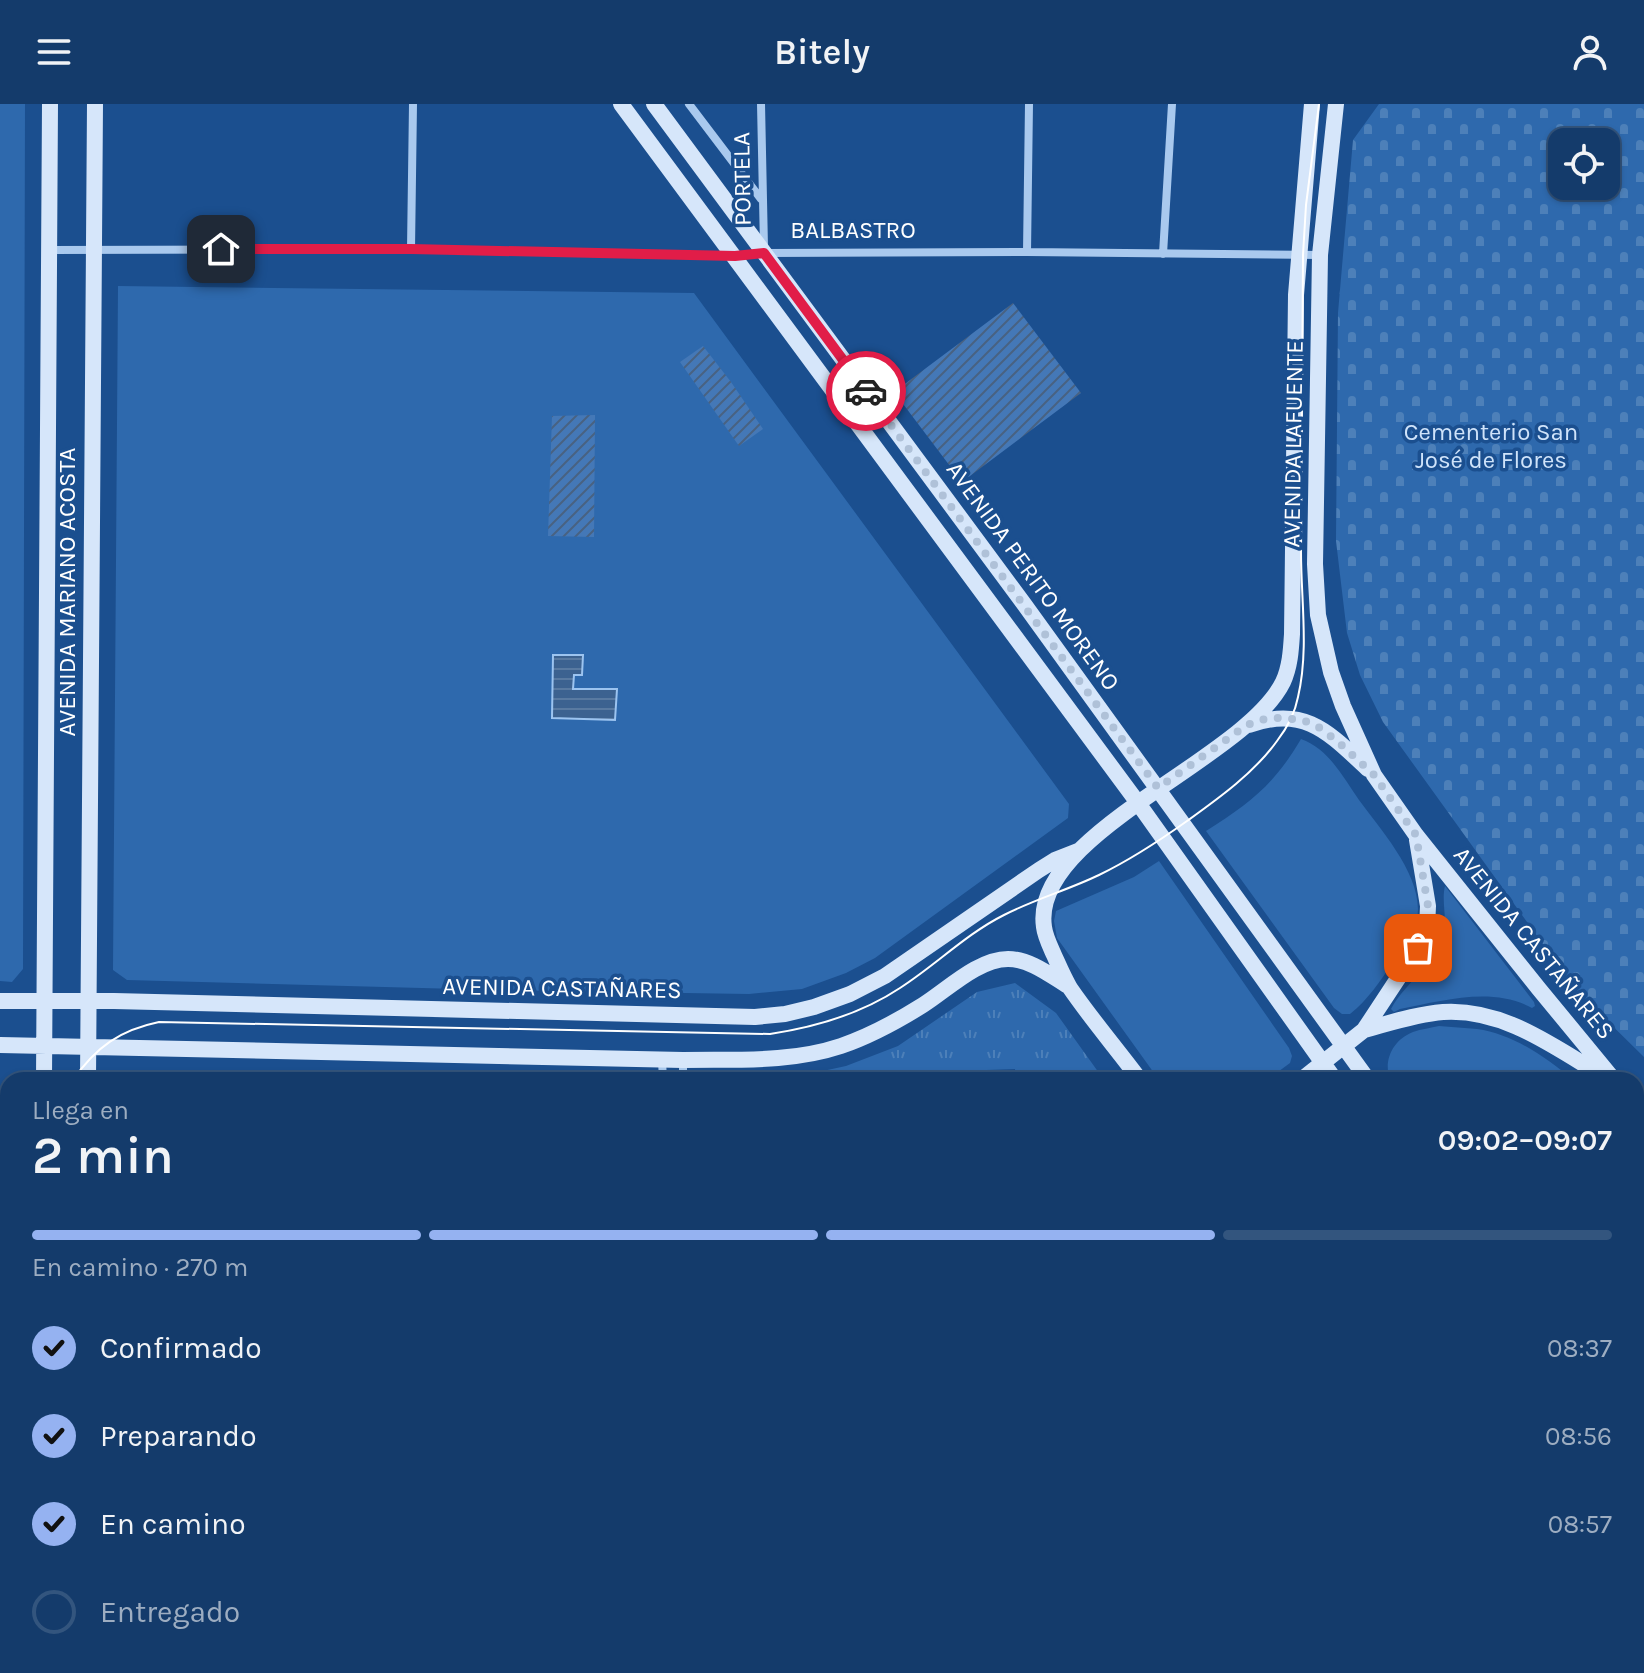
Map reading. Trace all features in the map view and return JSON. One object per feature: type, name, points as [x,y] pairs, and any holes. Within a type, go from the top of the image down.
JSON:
[{"type":"main road","name":"AVENIDA MARIANO ACOSTA","points":[[44,1072],[50,104]]},
{"type":"main road","name":"AVENIDA MARIANO ACOSTA","points":[[88,1072],[95,104]]},
{"type":"main road","name":"AVENIDA PERITO MORENO","points":[[621,104],[1138,803],[1330,1072]]},
{"type":"main road","name":"AVENIDA PERITO MORENO","points":[[654,104],[1158,788],[1363,1072]]},
{"type":"main road","name":"AVENIDA LAFUENTE","points":[[1336,104],[1320,255],[1315,564],[1318,615],[1339,695],[1374,775],[1416,835],[1428,906],[1427,928],[1410,961],[1364,1030]]},
{"type":"main road","name":"AVENIDA LAFUENTE","points":[[1078,851],[1158,788],[1247,725],[1283,682],[1290,659],[1292,634],[1294,349],[1313,106]]},
{"type":"main road","name":"AVENIDA LAFUENTE","points":[[1247,725],[1265,719],[1303,720],[1337,741],[1374,775]]},
{"type":"main road","name":"AVENIDA CASTAÑARES","points":[[1416,835],[1606,1072]]},
{"type":"main road","name":"AVENIDA CASTAÑARES","points":[[0,1001],[755,1017],[785,1014],[850,994],[885,976],[1039,870],[1078,851]]},
{"type":"main road","points":[[1078,851],[1053,883],[1047,896],[1044,927],[1068,986],[1134,1072]]},
{"type":"main road","points":[[0,1045],[683,1060],[780,1059],[840,1047],[877,1032],[994,960],[1018,959],[1068,986]]},
{"type":"main road","name":"AVENIDA CASTAÑARES","points":[[1364,1030],[1442,1012],[1472,1013],[1501,1020],[1529,1032],[1598,1072]]},
{"type":"main road","points":[[1312,1072],[1364,1030]]},
{"type":"street","points":[[411,249],[413,104]]},
{"type":"street","points":[[689,104],[762,200]]},
{"type":"street","name":"PORTELA","points":[[761,104],[764,253]]},
{"type":"street","points":[[1027,252],[1029,104]]},
{"type":"street","points":[[1163,254],[1172,104]]},
{"type":"street","name":"BALBASTRO","points":[[50,250],[411,249],[735,256],[764,253],[1027,252],[1320,255]]},
{"type":"street","points":[[662,1059],[663,1072]]},
{"type":"street","points":[[683,1060],[683,1072]]},
{"type":"green space","points":[[0,104],[25,104],[23,969],[12,982],[0,981]]},
{"type":"green space","name":"Cementerio San José de Flores","points":[[1379,104],[1644,104],[1644,1057],[1576,990],[1383,722],[1360,675],[1347,633],[1336,541],[1338,313],[1353,140]]},
{"type":"green space","points":[[118,286],[694,293],[1069,804],[1068,818],[875,958],[846,973],[802,989],[749,994],[127,980],[113,970]]},
{"type":"green space","points":[[1301,739],[1320,750],[1341,773],[1403,862],[1417,897],[1418,914],[1411,935],[1373,990],[1350,1014],[1342,1014],[1334,1008],[1206,831],[1260,792],[1281,769]]},
{"type":"green space","points":[[1159,861],[1289,1048],[1292,1056],[1290,1063],[1278,1072],[1153,1072],[1057,938],[1054,921],[1056,911],[1134,877]]},
{"type":"green space","points":[[1445,886],[1535,1006],[1532,1008],[1500,998],[1467,997],[1394,1012],[1391,1009],[1439,947],[1444,930]]},
{"type":"green space","points":[[1015,983],[1056,1013],[1098,1072],[1015,1072],[1015,1069],[986,1072],[818,1072],[846,1066],[898,1046],[977,992]]},
{"type":"green space","points":[[1439,1026],[1490,1032],[1516,1041],[1562,1072],[1388,1072],[1389,1058],[1395,1045],[1413,1032]]},
{"type":"shaded area","points":[[553,655],[583,655],[582,675],[574,675],[573,689],[617,689],[615,720],[552,718]]},
{"type":"building","points":[[1013,303],[1081,393],[962,482],[894,392]]},
{"type":"building","points":[[703,346],[763,429],[739,446],[680,362]]},
{"type":"building","points":[[595,415],[594,537],[548,536],[552,416]]},
{"type":"tram line","points":[[80,1072],[100,1049],[121,1035],[159,1022],[770,1034],[804,1028],[854,1012],[885,997],[990,923],[1122,863],[1166,836],[1223,794],[1258,764],[1281,736],[1295,709],[1301,679],[1304,643],[1301,552],[1303,255],[1319,104]]},
{"type":"way so far","points":[[866,391],[1158,788],[1247,725],[1279,718],[1303,720],[1320,728],[1374,775],[1416,835],[1428,906],[1427,928],[1418,948]]},
{"type":"route","points":[[221,249],[411,249],[735,256],[764,253],[866,391]]}]
